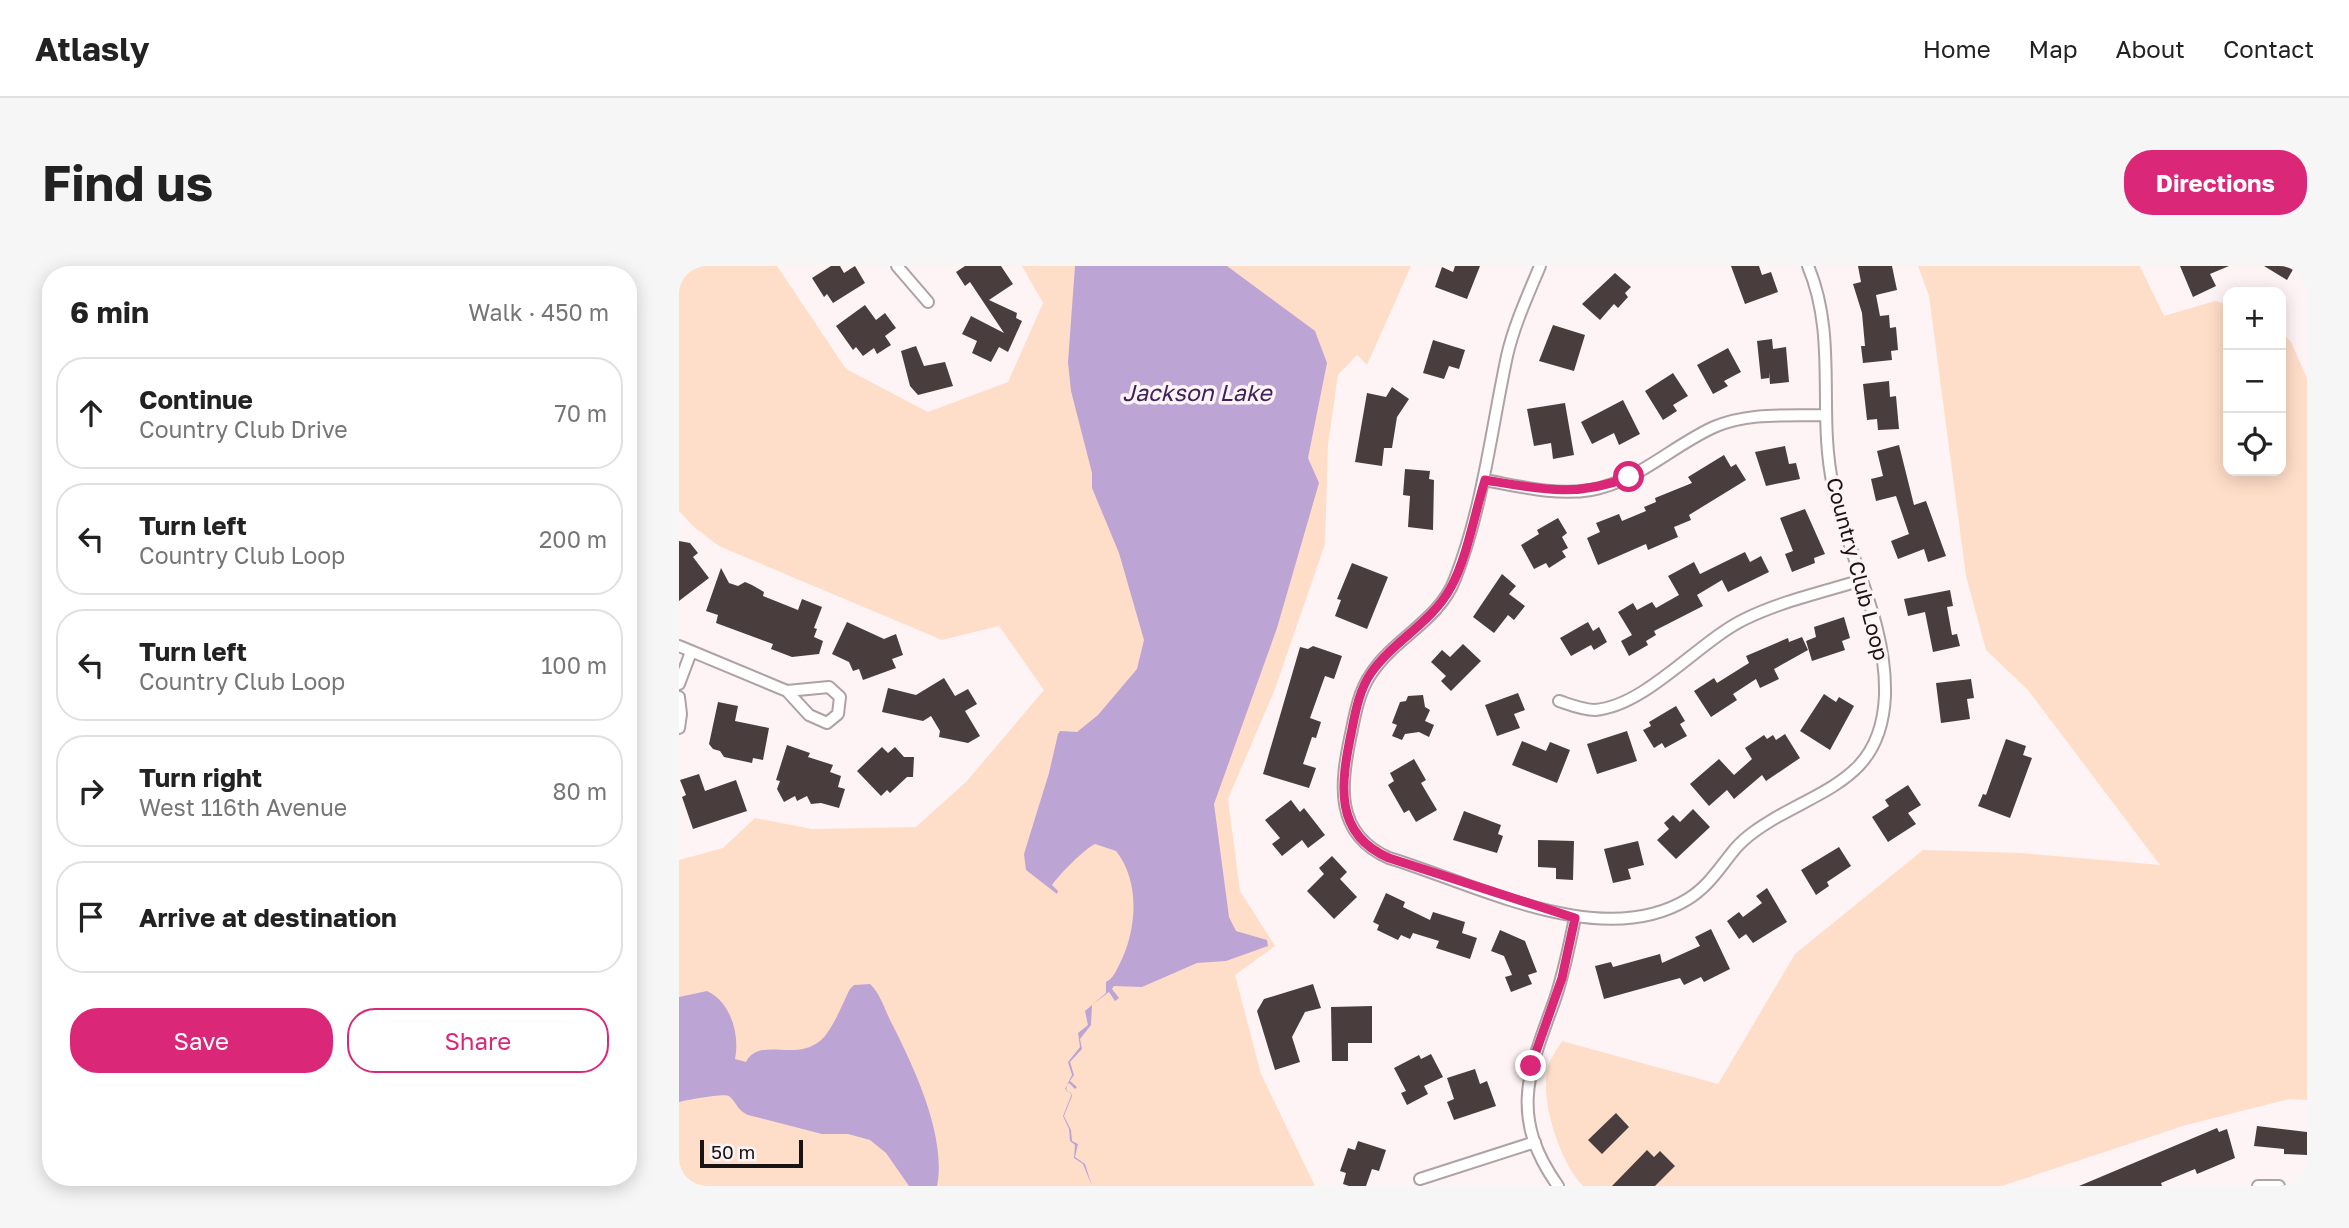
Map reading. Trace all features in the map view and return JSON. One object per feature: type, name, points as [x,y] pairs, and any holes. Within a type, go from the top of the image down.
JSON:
[{"type":"street","points":[[897,266],[928,302]]},
{"type":"street","name":"Country Club Loop","points":[[1541,266],[1520,313],[1508,354],[1485,480],[1451,587],[1431,614],[1370,674],[1353,722],[1344,765],[1342,797],[1356,832],[1381,855],[1575,918],[1635,919],[1679,904],[1700,890],[1755,831],[1837,787],[1856,771],[1877,736],[1885,696],[1881,642],[1832,484],[1825,415],[1827,347],[1822,310],[1808,266]]},
{"type":"street","points":[[1485,480],[1562,492],[1590,490],[1629,477],[1717,426],[1760,416],[1825,415]]},
{"type":"street","points":[[1559,701],[1592,710],[1609,707],[1653,685],[1702,646],[1745,619],[1862,580]]},
{"type":"street","points":[[679,646],[787,691],[809,715],[827,723],[838,714],[840,697],[829,687],[787,691]]},
{"type":"street","points":[[679,684],[691,652]]},
{"type":"street","points":[[679,697],[679,728]]},
{"type":"street","points":[[1559,1186],[1535,1142],[1528,1120],[1529,1075],[1562,978],[1575,918]]},
{"type":"street","points":[[1420,1179],[1535,1142]]},
{"type":"street","points":[[2258,1186],[2279,1186]]},
{"type":"shaded area","points":[[679,266],[777,266],[846,369],[928,412],[1008,382],[1043,303],[1022,266],[1411,266],[1367,365],[1357,355],[1338,375],[1328,444],[1325,544],[1275,689],[1228,799],[1240,891],[1275,946],[1235,975],[1261,1074],[1315,1186],[679,1186],[679,860],[723,848],[755,818],[812,829],[916,827],[967,781],[1044,690],[999,626],[942,640],[719,546],[694,527],[679,511]]},
{"type":"shaded area","points":[[1918,266],[2140,266],[2164,316],[2215,301],[2223,303],[2223,476],[2286,476],[2286,336],[2291,342],[2307,378],[2307,1100],[2289,1099],[2186,1125],[2002,1186],[1583,1186],[1560,1148],[1547,1099],[1547,1070],[1562,1041],[1718,1084],[1795,954],[1923,850],[2021,853],[2160,865],[2028,690],[1986,650],[1966,576],[1929,296]]},
{"type":"water","name":"Jackson Lake","points":[[1075,266],[1227,266],[1315,331],[1327,363],[1308,458],[1319,483],[1277,628],[1214,804],[1229,917],[1236,931],[1267,940],[1268,946],[1226,961],[1197,963],[1142,987],[1114,986],[1112,989],[1119,998],[1115,1001],[1109,992],[1092,1005],[1106,993],[1106,982],[1117,970],[1130,934],[1133,920],[1132,890],[1124,863],[1116,851],[1095,844],[1084,851],[1052,885],[1058,891],[1057,894],[1026,870],[1024,854],[1058,734],[1060,731],[1077,732],[1098,715],[1137,669],[1144,640],[1119,553],[1092,488],[1092,473],[1071,391],[1068,362]]},
{"type":"water","points":[[870,984],[882,1002],[926,1101],[937,1145],[937,1186],[909,1186],[886,1153],[870,1140],[848,1134],[822,1134],[748,1115],[726,1095],[679,1102],[679,997],[707,991],[715,996],[732,1020],[736,1040],[735,1059],[746,1062],[752,1054],[760,1051],[799,1049],[820,1041],[833,1024],[850,989],[854,985]]},
{"type":"water","points":[[1092,1005],[1091,1025],[1080,1039],[1082,1049],[1070,1062],[1074,1075],[1070,1081],[1077,1087],[1075,1089],[1069,1083],[1067,1085],[1072,1075],[1068,1062],[1080,1047],[1078,1033],[1088,1025],[1085,1011]]},
{"type":"water","points":[[1069,1092],[1072,1096],[1064,1116],[1071,1130],[1072,1141],[1078,1144],[1075,1157],[1085,1164],[1092,1186],[1083,1164],[1074,1158],[1075,1145],[1070,1141],[1069,1129],[1063,1116],[1071,1096]]},
{"type":"building","points":[[831,266],[840,266],[844,273],[855,266],[865,283],[833,303],[827,294],[824,297],[812,278]]},
{"type":"building","points":[[965,266],[1001,266],[1013,284],[989,300],[1017,313],[1016,318],[1022,321],[1008,352],[999,347],[991,362],[972,353],[977,341],[962,334],[971,316],[1004,333],[970,282],[965,286],[956,272]]},
{"type":"building","points":[[1455,266],[1480,266],[1467,299],[1435,287],[1442,267],[1453,272]]},
{"type":"building","points":[[1731,266],[1759,266],[1762,275],[1771,272],[1778,292],[1745,304]]},
{"type":"building","points":[[1858,266],[1892,266],[1897,290],[1876,295],[1880,316],[1889,315],[1890,328],[1896,327],[1898,350],[1891,351],[1892,360],[1863,363],[1861,346],[1865,346],[1862,313],[1853,284],[1861,282]]},
{"type":"building","points":[[2180,266],[2229,266],[2210,274],[2216,286],[2193,297]]},
{"type":"building","points":[[2264,266],[2295,266],[2287,280]]},
{"type":"building","points":[[1615,273],[1631,287],[1625,293],[1628,297],[1618,308],[1614,304],[1600,320],[1582,304]]},
{"type":"building","points":[[865,305],[876,320],[885,313],[896,328],[885,336],[891,345],[877,354],[874,348],[863,356],[856,347],[853,350],[836,326]]},
{"type":"building","points":[[1553,325],[1585,335],[1574,371],[1539,361]]},
{"type":"building","points":[[1772,339],[1773,349],[1786,347],[1789,382],[1770,384],[1769,372],[1769,378],[1761,379],[1757,341]]},
{"type":"building","points":[[1433,340],[1465,350],[1459,369],[1449,366],[1444,379],[1423,373]]},
{"type":"building","points":[[916,346],[924,366],[945,362],[953,386],[918,395],[910,386],[901,351]]},
{"type":"building","points":[[1728,348],[1741,372],[1724,381],[1728,386],[1713,394],[1697,365]]},
{"type":"building","points":[[1673,373],[1688,396],[1673,405],[1677,411],[1663,420],[1645,391]]},
{"type":"building","points":[[1889,381],[1890,397],[1896,396],[1899,429],[1878,430],[1877,419],[1867,420],[1863,384]]},
{"type":"building","points":[[1392,387],[1409,399],[1397,417],[1392,448],[1384,448],[1382,466],[1355,462],[1367,393],[1386,397]]},
{"type":"building","points":[[1623,400],[1640,434],[1619,445],[1614,433],[1592,444],[1581,422]]},
{"type":"building","points":[[1565,403],[1574,455],[1553,459],[1551,443],[1534,446],[1527,409]]},
{"type":"building","points":[[1899,445],[1914,505],[1926,501],[1946,556],[1928,562],[1924,549],[1898,559],[1891,541],[1909,534],[1896,496],[1876,501],[1871,479],[1883,476],[1877,451]]},
{"type":"building","points":[[1785,446],[1789,464],[1796,463],[1800,479],[1766,486],[1755,452]]},
{"type":"building","points":[[1724,455],[1731,467],[1736,464],[1746,480],[1689,515],[1691,520],[1674,527],[1678,537],[1648,550],[1646,544],[1598,565],[1587,538],[1600,532],[1596,523],[1619,514],[1622,521],[1646,511],[1644,507],[1656,502],[1655,498],[1692,483],[1688,477]]},
{"type":"building","points":[[1405,469],[1430,471],[1429,479],[1434,480],[1433,530],[1408,527],[1410,496],[1403,495]]},
{"type":"building","points":[[1805,509],[1825,554],[1814,558],[1815,563],[1792,572],[1785,554],[1793,551],[1780,518]]},
{"type":"building","points":[[1558,518],[1567,533],[1562,537],[1568,548],[1562,551],[1566,557],[1549,568],[1546,563],[1534,569],[1521,545],[1539,534],[1537,530]]},
{"type":"building","points":[[679,541],[690,543],[698,553],[693,557],[709,578],[679,601]]},
{"type":"building","points":[[1745,552],[1750,562],[1761,556],[1769,572],[1728,592],[1722,580],[1697,595],[1703,606],[1654,631],[1656,635],[1646,641],[1648,645],[1629,656],[1621,641],[1632,635],[1618,612],[1633,603],[1637,610],[1652,602],[1656,608],[1679,595],[1668,576],[1694,562],[1700,574]]},
{"type":"building","points":[[1352,563],[1388,577],[1367,629],[1335,616],[1341,600],[1337,599]]},
{"type":"building","points":[[721,568],[729,583],[738,586],[745,582],[764,592],[763,596],[798,610],[802,599],[822,607],[814,628],[817,629],[814,637],[823,641],[819,654],[792,657],[771,649],[773,644],[716,623],[718,615],[706,611]]},
{"type":"building","points":[[1502,574],[1516,586],[1509,594],[1525,606],[1514,620],[1508,615],[1494,633],[1473,617]]},
{"type":"building","points":[[1950,590],[1953,606],[1947,607],[1952,635],[1957,634],[1960,646],[1933,652],[1925,612],[1908,616],[1904,599]]},
{"type":"building","points":[[1844,617],[1850,638],[1842,641],[1845,650],[1812,661],[1806,641],[1816,637],[1814,627]]},
{"type":"building","points":[[847,622],[884,639],[896,634],[903,655],[892,659],[896,668],[863,680],[859,669],[853,671],[849,662],[832,654]]},
{"type":"building","points":[[1588,622],[1593,631],[1599,627],[1607,642],[1594,650],[1591,645],[1571,656],[1560,638]]},
{"type":"building","points":[[1802,637],[1808,650],[1774,669],[1779,679],[1760,688],[1756,679],[1733,694],[1737,700],[1711,717],[1694,691],[1714,678],[1717,683],[1749,663],[1746,656],[1788,638],[1789,642]]},
{"type":"building","points":[[1463,644],[1481,661],[1451,691],[1441,681],[1446,676],[1431,662],[1442,650],[1450,657]]},
{"type":"building","points":[[1313,646],[1342,656],[1334,679],[1325,676],[1310,718],[1321,722],[1316,738],[1312,737],[1303,764],[1316,768],[1309,788],[1263,774],[1300,647],[1308,649]]},
{"type":"building","points":[[944,678],[955,696],[968,689],[977,704],[965,711],[980,736],[968,743],[939,737],[940,731],[931,716],[923,721],[882,712],[888,688],[916,695]]},
{"type":"building","points":[[1971,679],[1974,698],[1967,699],[1970,719],[1941,723],[1936,683]]},
{"type":"building","points":[[1518,693],[1525,710],[1514,714],[1520,728],[1497,736],[1485,705]]},
{"type":"building","points":[[1824,694],[1836,702],[1839,697],[1854,706],[1830,750],[1800,731]]},
{"type":"building","points":[[1423,695],[1425,707],[1430,710],[1425,721],[1434,725],[1429,737],[1419,732],[1405,734],[1402,740],[1392,736],[1397,725],[1392,723],[1400,702],[1406,701],[1408,696]]},
{"type":"building","points":[[718,702],[738,706],[735,721],[769,728],[763,760],[753,758],[752,763],[724,757],[709,744]]},
{"type":"building","points":[[1676,706],[1685,721],[1680,724],[1687,736],[1665,748],[1662,743],[1654,748],[1643,730],[1651,726],[1649,722]]},
{"type":"building","points":[[1627,731],[1637,761],[1597,774],[1587,744]]},
{"type":"building","points":[[1785,734],[1800,758],[1766,781],[1762,775],[1734,799],[1727,790],[1709,806],[1690,784],[1719,759],[1734,775],[1752,759],[1745,748],[1764,735],[1767,739],[1773,735],[1776,740]]},
{"type":"building","points":[[2006,739],[2026,746],[2023,755],[2032,758],[2010,818],[1978,806],[1983,794],[1986,795]]},
{"type":"building","points":[[1522,741],[1546,751],[1550,742],[1570,750],[1557,783],[1512,765]]},
{"type":"building","points":[[787,745],[810,753],[808,757],[833,765],[830,772],[841,776],[838,787],[845,789],[839,808],[821,803],[811,804],[807,796],[797,801],[795,796],[784,802],[777,789],[780,781],[776,780]]},
{"type":"building","points":[[882,747],[888,753],[895,747],[904,757],[914,757],[913,777],[907,777],[890,793],[887,790],[881,796],[857,771]]},
{"type":"building","points":[[1414,759],[1426,780],[1421,783],[1437,810],[1416,822],[1409,810],[1404,813],[1388,785],[1394,781],[1390,773]]},
{"type":"building","points":[[699,774],[705,791],[736,780],[747,811],[693,829],[682,797],[686,795],[680,780]]},
{"type":"building","points":[[1908,785],[1921,805],[1908,813],[1916,824],[1888,842],[1872,817],[1889,806],[1885,800]]},
{"type":"building","points":[[1291,800],[1300,812],[1304,808],[1325,835],[1308,848],[1302,840],[1282,856],[1272,844],[1280,838],[1265,820]]},
{"type":"building","points":[[1693,809],[1710,827],[1676,859],[1657,840],[1669,829],[1664,823],[1673,815],[1680,822]]},
{"type":"building","points":[[1464,811],[1501,825],[1498,834],[1503,836],[1497,853],[1453,840]]},
{"type":"building","points":[[1538,840],[1574,841],[1573,880],[1556,879],[1556,868],[1538,867]]},
{"type":"building","points":[[1638,841],[1644,865],[1628,869],[1631,879],[1613,883],[1604,849]]},
{"type":"building","points":[[1839,847],[1851,866],[1827,882],[1829,886],[1816,895],[1801,870]]},
{"type":"building","points":[[1332,856],[1347,872],[1340,879],[1357,897],[1334,919],[1307,891],[1324,874],[1319,868]]},
{"type":"building","points":[[1767,888],[1787,922],[1753,943],[1746,934],[1739,939],[1727,921],[1739,912],[1743,917],[1762,903],[1756,896]]},
{"type":"building","points":[[1386,893],[1405,902],[1403,907],[1430,920],[1433,912],[1465,922],[1462,933],[1477,938],[1470,959],[1436,948],[1439,941],[1413,933],[1410,939],[1401,935],[1398,940],[1377,930],[1379,925],[1373,922]]},
{"type":"building","points":[[1711,929],[1730,969],[1704,982],[1701,977],[1684,985],[1680,978],[1604,999],[1595,966],[1611,962],[1613,967],[1660,954],[1662,963],[1700,946],[1695,937]]},
{"type":"building","points":[[1500,930],[1525,941],[1537,972],[1528,975],[1532,984],[1511,992],[1505,977],[1512,975],[1504,956],[1491,951]]},
{"type":"building","points":[[1313,984],[1321,1008],[1305,1012],[1292,1037],[1300,1062],[1275,1070],[1257,1011],[1264,999]]},
{"type":"building","points":[[1372,1006],[1372,1043],[1348,1043],[1348,1061],[1332,1061],[1331,1007]]},
{"type":"building","points":[[1431,1054],[1443,1077],[1424,1086],[1428,1094],[1407,1105],[1401,1093],[1406,1091],[1394,1068],[1419,1055],[1421,1059]]},
{"type":"building","points":[[1475,1069],[1480,1084],[1487,1081],[1496,1106],[1454,1120],[1447,1102],[1454,1099],[1447,1078]]},
{"type":"building","points":[[1616,1113],[1629,1127],[1602,1154],[1588,1140]]},
{"type":"building","points":[[2257,1126],[2307,1132],[2307,1155],[2284,1154],[2284,1149],[2254,1146]]},
{"type":"building","points":[[2217,1128],[2219,1132],[2227,1129],[2235,1158],[2197,1174],[2195,1169],[2161,1183],[2162,1186],[2079,1186]]},
{"type":"building","points":[[1358,1141],[1386,1150],[1379,1171],[1372,1169],[1366,1186],[1349,1186],[1343,1184],[1346,1173],[1340,1171],[1348,1148],[1355,1150]]},
{"type":"building","points":[[1647,1150],[1654,1157],[1660,1151],[1675,1166],[1655,1186],[1612,1186]]},
{"type":"route","points":[[1531,1066],[1562,978],[1575,918],[1450,879],[1373,850],[1356,832],[1345,808],[1342,797],[1344,765],[1353,722],[1370,674],[1440,605],[1451,587],[1485,480],[1562,492],[1590,490],[1629,477]]}]
